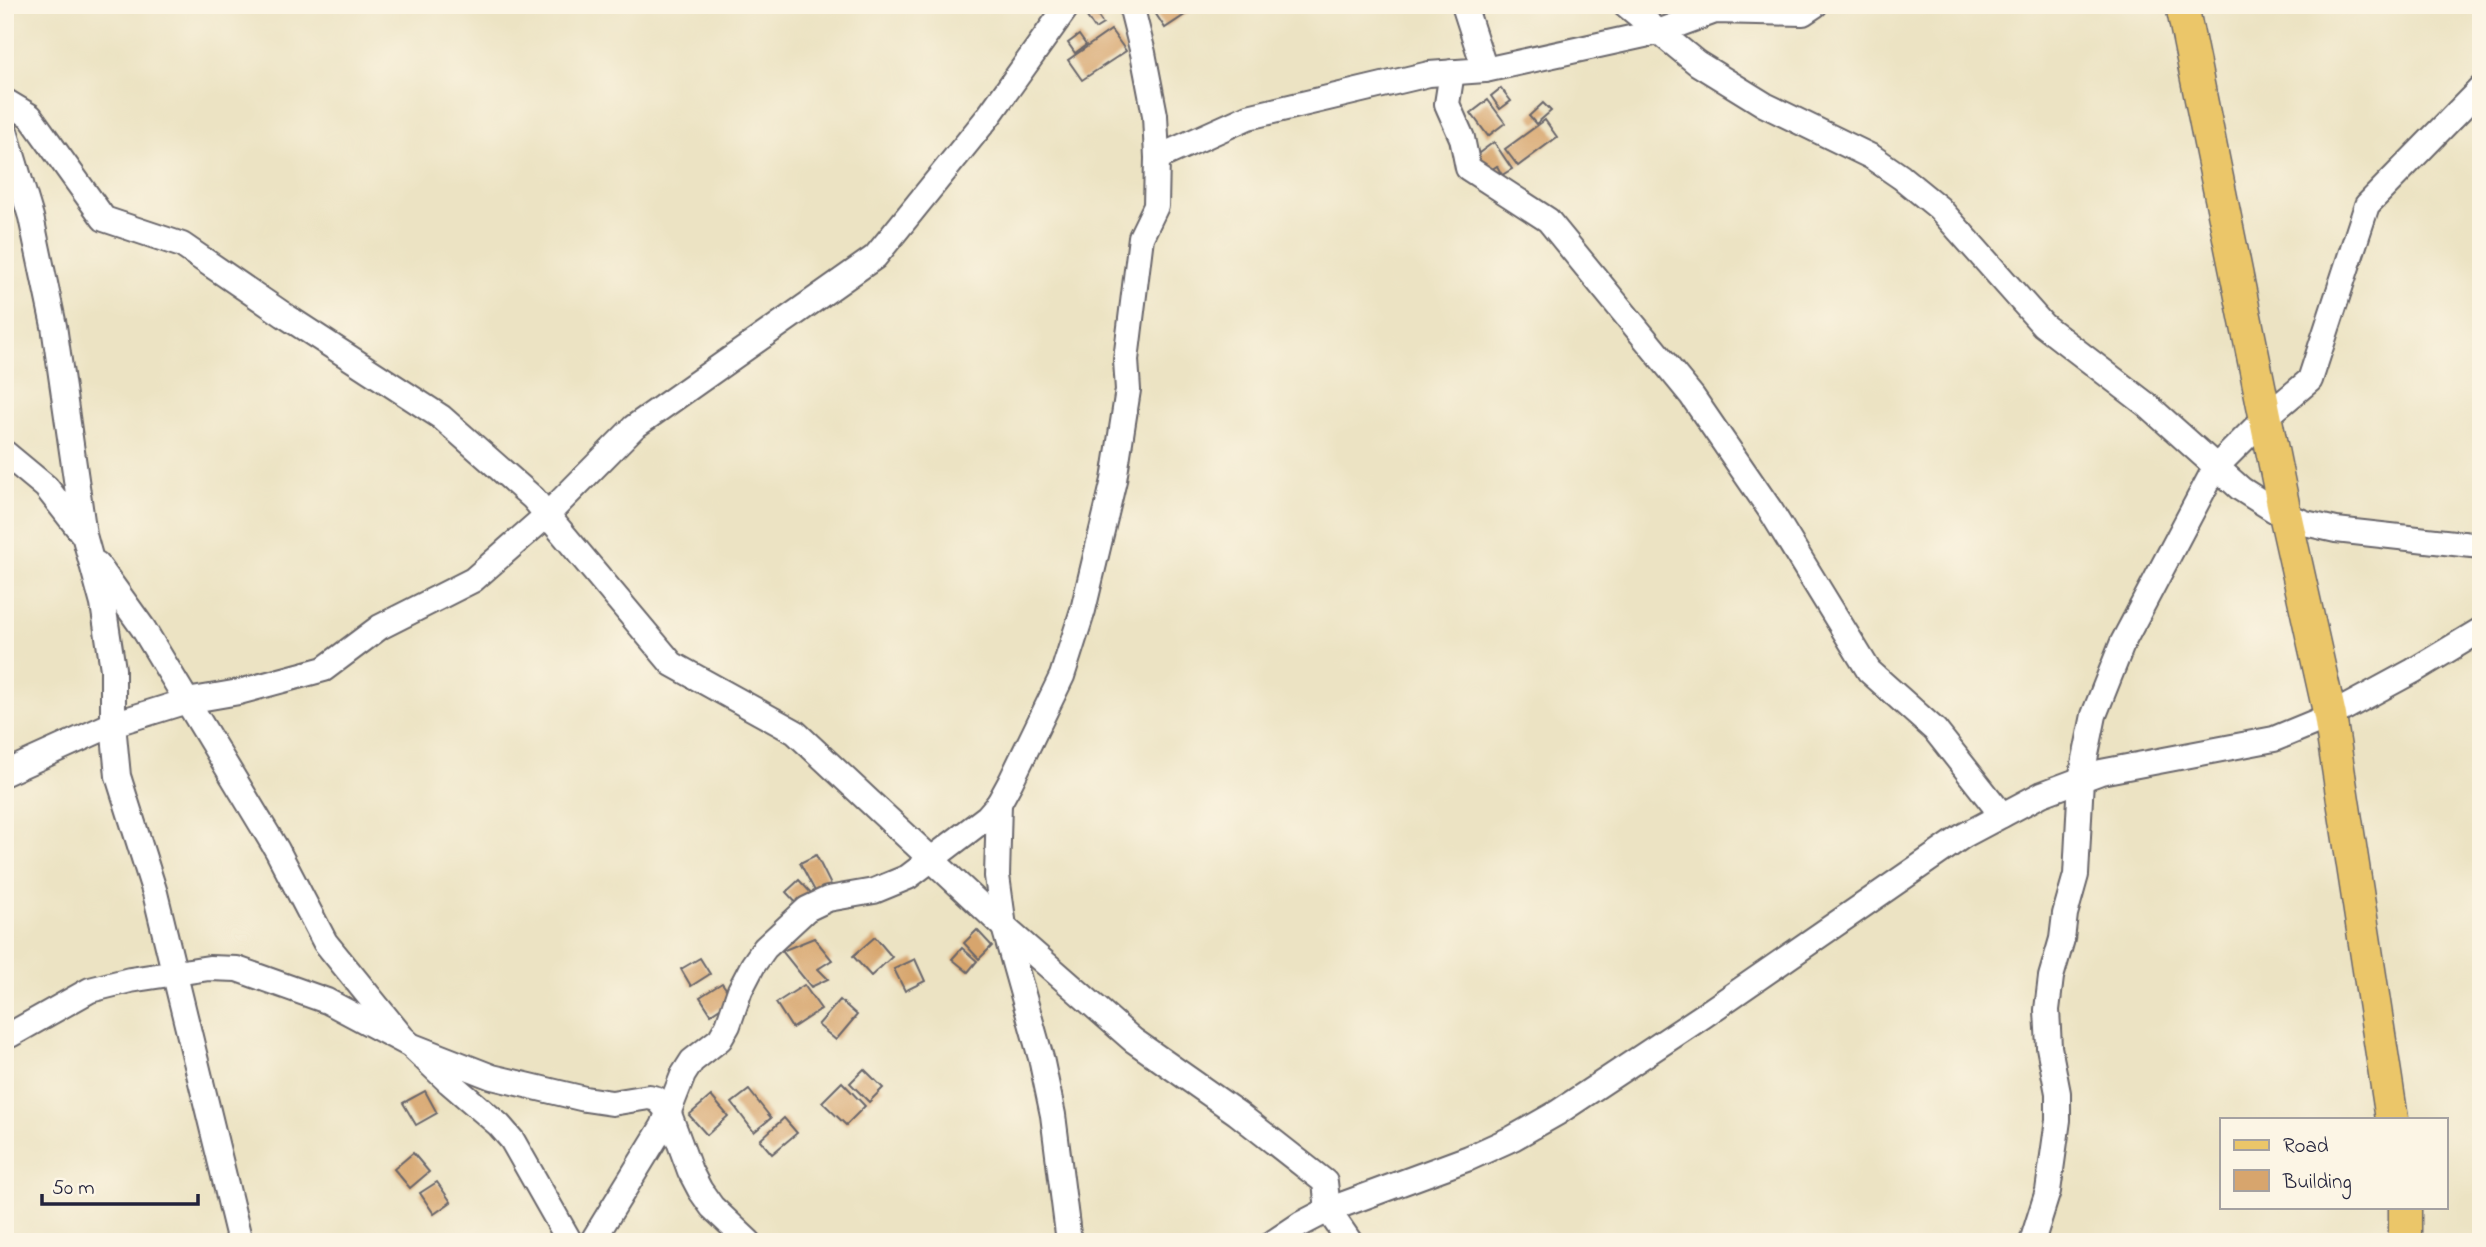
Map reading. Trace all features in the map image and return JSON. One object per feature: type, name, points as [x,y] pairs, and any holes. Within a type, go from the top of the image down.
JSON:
[{"type":"main road","points":[[2182,5],[2285,514],[2330,716],[2392,1118]]},
{"type":"main road","points":[[2405,1208],[2405,1242]]},
{"type":"street","points":[[5,773],[113,724],[187,701],[239,692],[324,669],[380,627],[473,579],[547,515],[634,427],[875,257],[988,117],[1068,5]]},
{"type":"street","points":[[592,1242],[663,1126],[683,1075],[692,1061],[720,1039],[728,1025],[740,990],[765,948],[807,909],[828,899],[874,891],[908,877],[987,817],[999,803],[1062,676],[1086,597],[1114,480],[1128,390],[1126,360],[1141,237],[1156,206],[1155,115],[1131,5]]},
{"type":"street","points":[[1464,5],[1485,70]]},
{"type":"street","points":[[1626,5],[1697,63],[1765,105],[1872,157],[1901,177],[1940,208],[2043,325],[2147,405],[2241,489],[2305,523],[2336,530],[2481,546]]},
{"type":"street","points":[[1157,158],[1248,117],[1429,74],[1485,70],[1658,32],[1715,11],[1803,13],[1815,5]]},
{"type":"street","points":[[1452,72],[1447,104],[1462,138],[1468,167],[1548,220],[1692,396],[1771,511],[1869,671],[1935,730],[2002,815]]},
{"type":"street","points":[[2032,1242],[2048,1191],[2054,1160],[2058,1093],[2049,1047],[2047,1010],[2065,914],[2076,875],[2081,779],[2094,715],[2123,642],[2216,468],[2266,417],[2310,380],[2367,205],[2481,88]]},
{"type":"street","points":[[5,101],[30,116],[104,219],[182,245],[441,417],[533,498],[672,664],[795,732],[1004,927],[1133,1040],[1237,1113],[1325,1182],[1328,1210],[1350,1242]]},
{"type":"street","points":[[5,131],[31,216],[54,326],[86,543],[103,604],[113,670],[113,724],[118,776],[155,893],[240,1242]]},
{"type":"street","points":[[5,453],[46,488],[143,628],[277,850],[325,942],[410,1045],[499,1125],[512,1140],[570,1242]]},
{"type":"street","points":[[1274,1242],[1328,1210],[1469,1158],[1513,1138],[1703,1016],[1963,836],[2042,794],[2119,768],[2255,744],[2303,728],[2413,671],[2481,630]]},
{"type":"street","points":[[999,803],[997,876],[1004,927],[1054,1115],[1069,1242]]},
{"type":"street","points":[[5,1034],[10,1035],[90,990],[130,980],[209,968],[237,969],[327,1001],[410,1045],[492,1077],[612,1103],[649,1097],[657,1100],[668,1111],[690,1171],[700,1190],[712,1207],[750,1242]]},
{"type":"building","points":[[1150,5],[1194,5],[1195,8],[1165,28]]},
{"type":"building","points":[[1093,9],[1103,24],[1095,29],[1085,14]]},
{"type":"building","points":[[1111,30],[1126,51],[1082,80],[1068,60]]},
{"type":"building","points":[[1079,35],[1086,45],[1075,53],[1068,43]]},
{"type":"building","points":[[1501,88],[1511,101],[1500,109],[1491,96]]},
{"type":"building","points":[[1488,100],[1505,123],[1488,136],[1471,113]]},
{"type":"building","points":[[1543,103],[1551,111],[1536,124],[1529,116]]},
{"type":"building","points":[[1545,120],[1557,137],[1518,166],[1505,149]]},
{"type":"building","points":[[1494,142],[1512,169],[1502,175],[1497,166],[1486,173],[1475,156]]},
{"type":"building","points":[[816,855],[831,885],[816,893],[800,863]]},
{"type":"building","points":[[799,880],[812,894],[799,906],[786,892]]},
{"type":"building","points":[[977,930],[992,946],[979,959],[964,943]]},
{"type":"building","points":[[875,937],[892,957],[871,976],[853,956]]},
{"type":"building","points":[[814,938],[832,960],[818,969],[828,979],[811,987],[782,951]]},
{"type":"building","points":[[962,948],[977,961],[968,972],[952,959]]},
{"type":"building","points":[[700,958],[710,974],[691,986],[681,969]]},
{"type":"building","points":[[915,959],[925,981],[905,991],[894,969]]},
{"type":"building","points":[[722,983],[733,999],[711,1014],[700,997]]},
{"type":"building","points":[[804,985],[821,1009],[792,1028],[776,1003]]},
{"type":"building","points":[[840,1000],[857,1015],[836,1040],[818,1025]]},
{"type":"building","points":[[864,1069],[883,1088],[869,1102],[850,1083]]},
{"type":"building","points":[[842,1082],[865,1106],[846,1125],[822,1102]]},
{"type":"building","points":[[749,1090],[771,1118],[754,1132],[732,1103]]},
{"type":"building","points":[[425,1091],[437,1113],[416,1125],[403,1103]]},
{"type":"building","points":[[711,1096],[728,1116],[707,1135],[689,1115]]},
{"type":"building","points":[[784,1118],[797,1133],[772,1154],[760,1140]]},
{"type":"building","points":[[413,1153],[429,1172],[410,1188],[394,1169]]},
{"type":"building","points":[[437,1182],[451,1202],[434,1214],[420,1193]]}]
